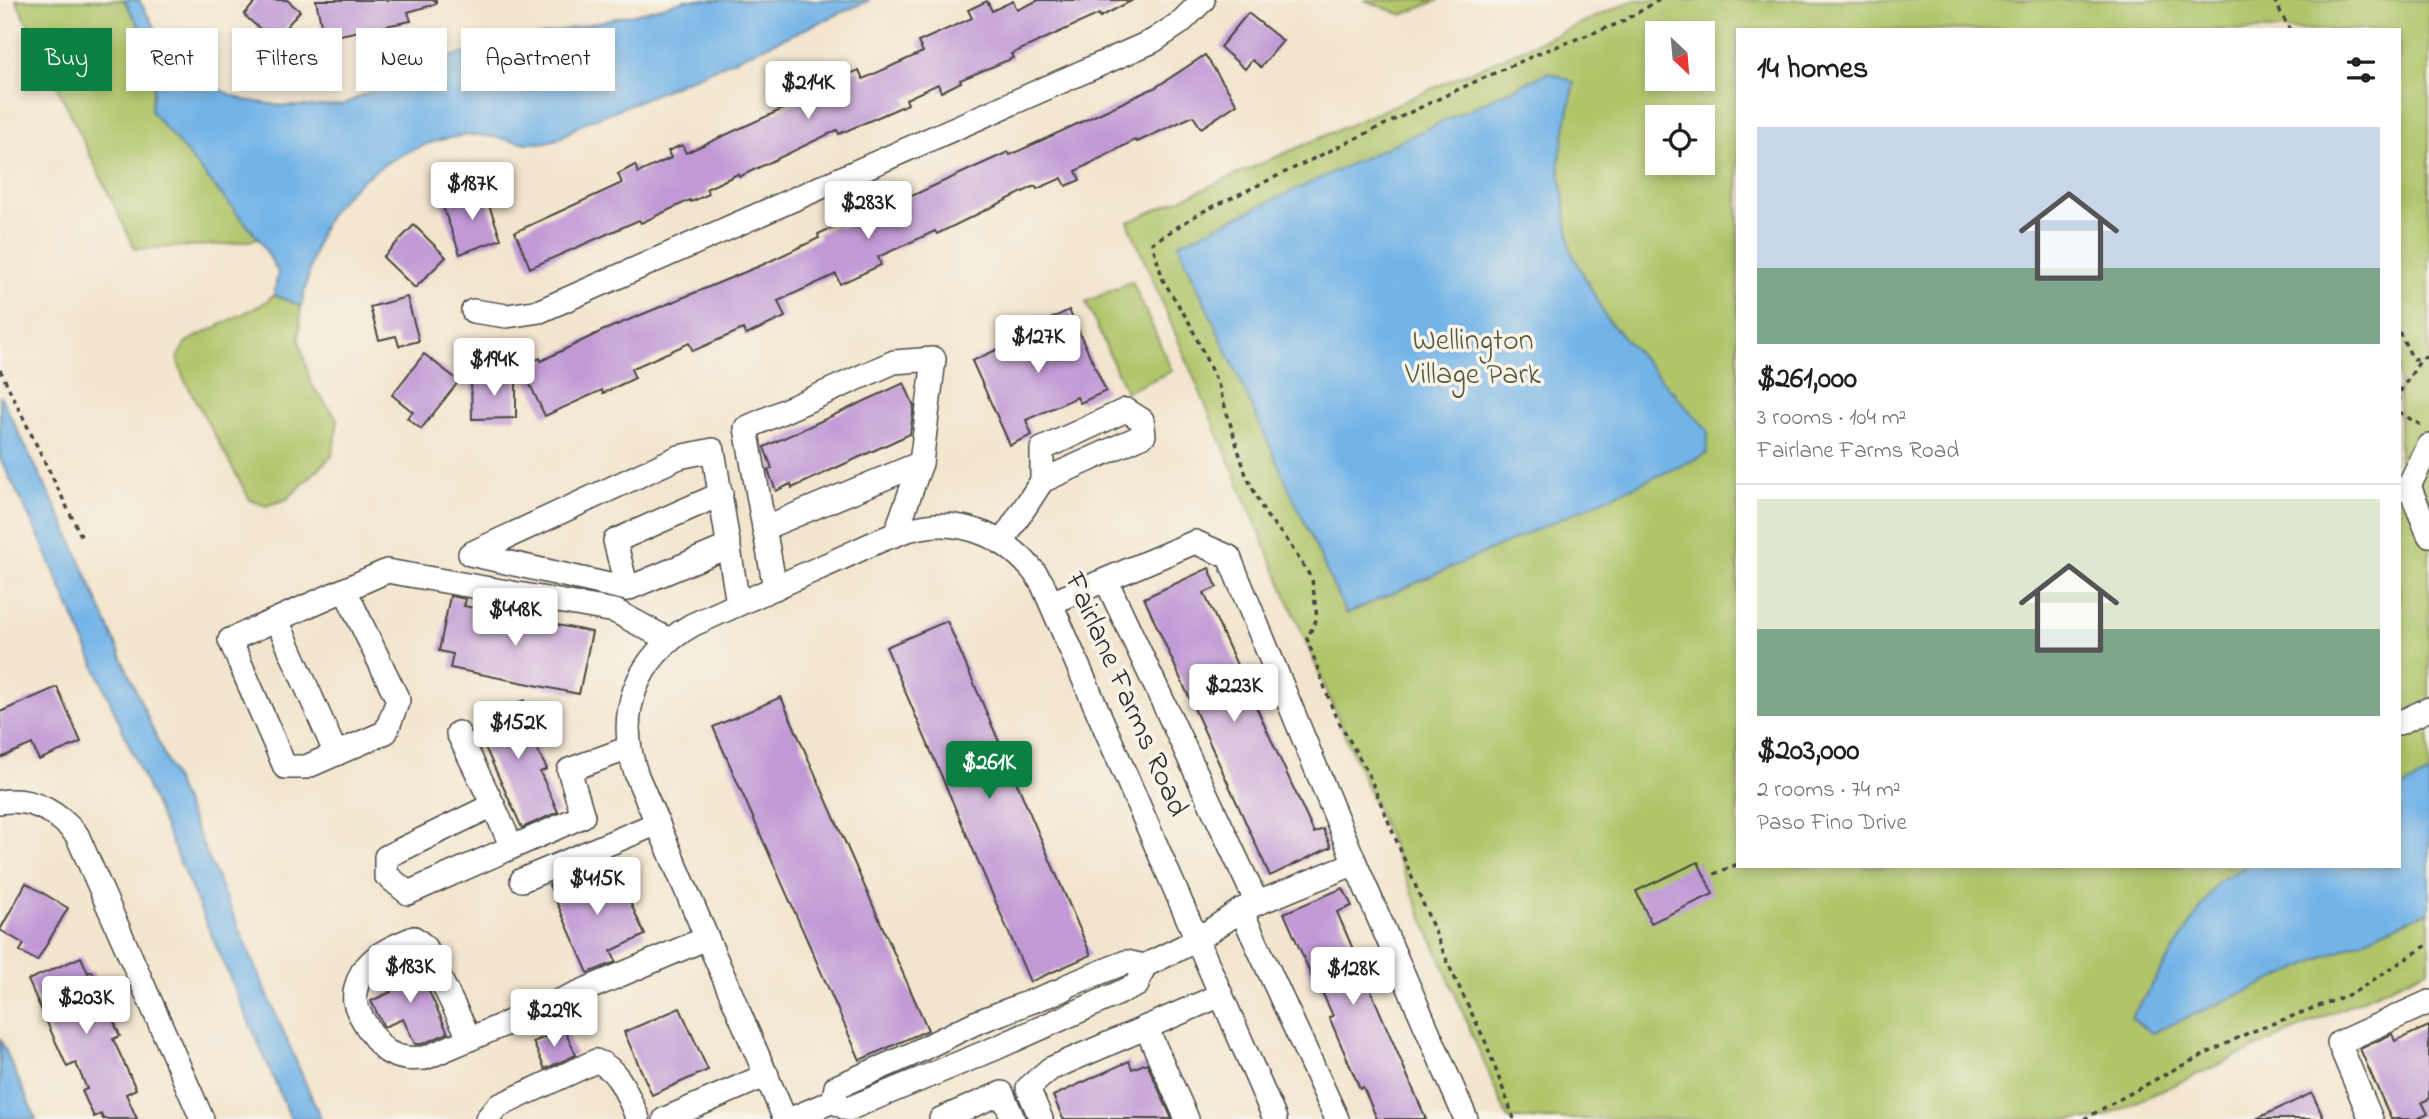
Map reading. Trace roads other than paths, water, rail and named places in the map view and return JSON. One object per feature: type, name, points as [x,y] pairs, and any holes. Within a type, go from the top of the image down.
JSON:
[{"type":"street","points":[[474,312],[507,316],[540,310],[1153,41],[1180,23],[1203,0]]},
{"type":"street","points":[[775,588],[746,428],[894,362],[934,359],[921,463],[895,535]]},
{"type":"street","points":[[2429,446],[2404,488],[2429,536]]},
{"type":"street","points":[[729,546],[627,589],[470,554],[679,457],[713,450],[721,494],[738,604]]},
{"type":"street","points":[[764,528],[921,463]]},
{"type":"street","points":[[1002,542],[1042,481]]},
{"type":"street","points":[[627,589],[615,541],[721,494]]},
{"type":"street","name":"Fairlane Farms Road","points":[[785,1119],[637,776],[629,748],[628,720],[636,685],[650,661],[669,640],[692,625],[895,535],[921,527],[949,526],[976,530],[1002,542],[1033,569],[1051,603],[1275,1119]]},
{"type":"street","points":[[1051,603],[1195,542],[1229,557],[1354,863],[1466,1119]]},
{"type":"street","points":[[345,590],[398,700],[386,732],[306,767],[285,767],[230,640],[387,571],[615,611],[669,640]]},
{"type":"street","points":[[1106,580],[1249,906],[1337,1119]]},
{"type":"street","points":[[277,620],[336,754]]},
{"type":"street","points":[[2401,722],[2429,709]]},
{"type":"street","points":[[458,733],[512,847]]},
{"type":"street","points":[[493,806],[386,858],[386,876],[408,893],[583,816],[569,770],[629,748]]},
{"type":"street","points":[[0,802],[19,801],[46,808],[58,815],[77,835],[202,1119]]},
{"type":"street","points":[[522,880],[658,823]]},
{"type":"street","points":[[833,1101],[836,1087],[913,1054],[975,1023],[1126,962],[1144,966],[1197,940],[1249,906],[1354,863]]},
{"type":"street","points":[[470,1039],[425,946],[414,938],[382,953],[365,967],[355,1002],[376,1043],[389,1053],[408,1060],[425,1058],[470,1039],[708,938]]},
{"type":"street","points":[[833,1101],[848,1109],[996,1048],[1137,985],[1144,966]]},
{"type":"street","points":[[1041,1119],[1027,1088],[1051,1069],[1221,995]]},
{"type":"street","points":[[2371,1119],[2339,1043],[2429,1002]]},
{"type":"street","points":[[1146,1027],[1187,1119]]},
{"type":"street","points":[[487,1119],[498,1106],[596,1061],[607,1065],[622,1083],[638,1119]]},
{"type":"street","points":[[665,1119],[767,1075]]},
{"type":"street","points":[[941,1119],[1002,1093],[1013,1119]]},
{"type":"street","points":[[791,1119],[833,1101]]},
{"type":"water","points":[[124,0],[139,0],[155,28],[140,28]]},
{"type":"water","points":[[686,0],[870,0],[623,108],[584,122],[557,139],[536,143],[473,135],[452,137],[408,152],[365,178],[347,193],[333,211],[322,229],[301,306],[274,295],[278,272],[259,239],[151,111],[153,91],[218,89],[244,100],[284,106],[314,106],[342,105],[372,91],[447,91],[447,58],[461,54],[461,91],[615,91],[615,28],[572,28]]},
{"type":"water","points":[[1549,72],[1574,82],[1559,163],[1571,251],[1607,319],[1708,431],[1707,454],[1346,614],[1178,244]]},
{"type":"water","points":[[0,395],[66,528],[321,1119],[291,1119],[40,539],[0,458]]},
{"type":"water","points":[[2429,774],[2429,911],[2152,1033],[2131,1018],[2218,881],[2243,868],[2401,868],[2401,788]]},
{"type":"water","points":[[0,1038],[36,1119],[0,1119]]},
{"type":"park label","name":"Wellington Village Park","points":[[1473,359]]}]
